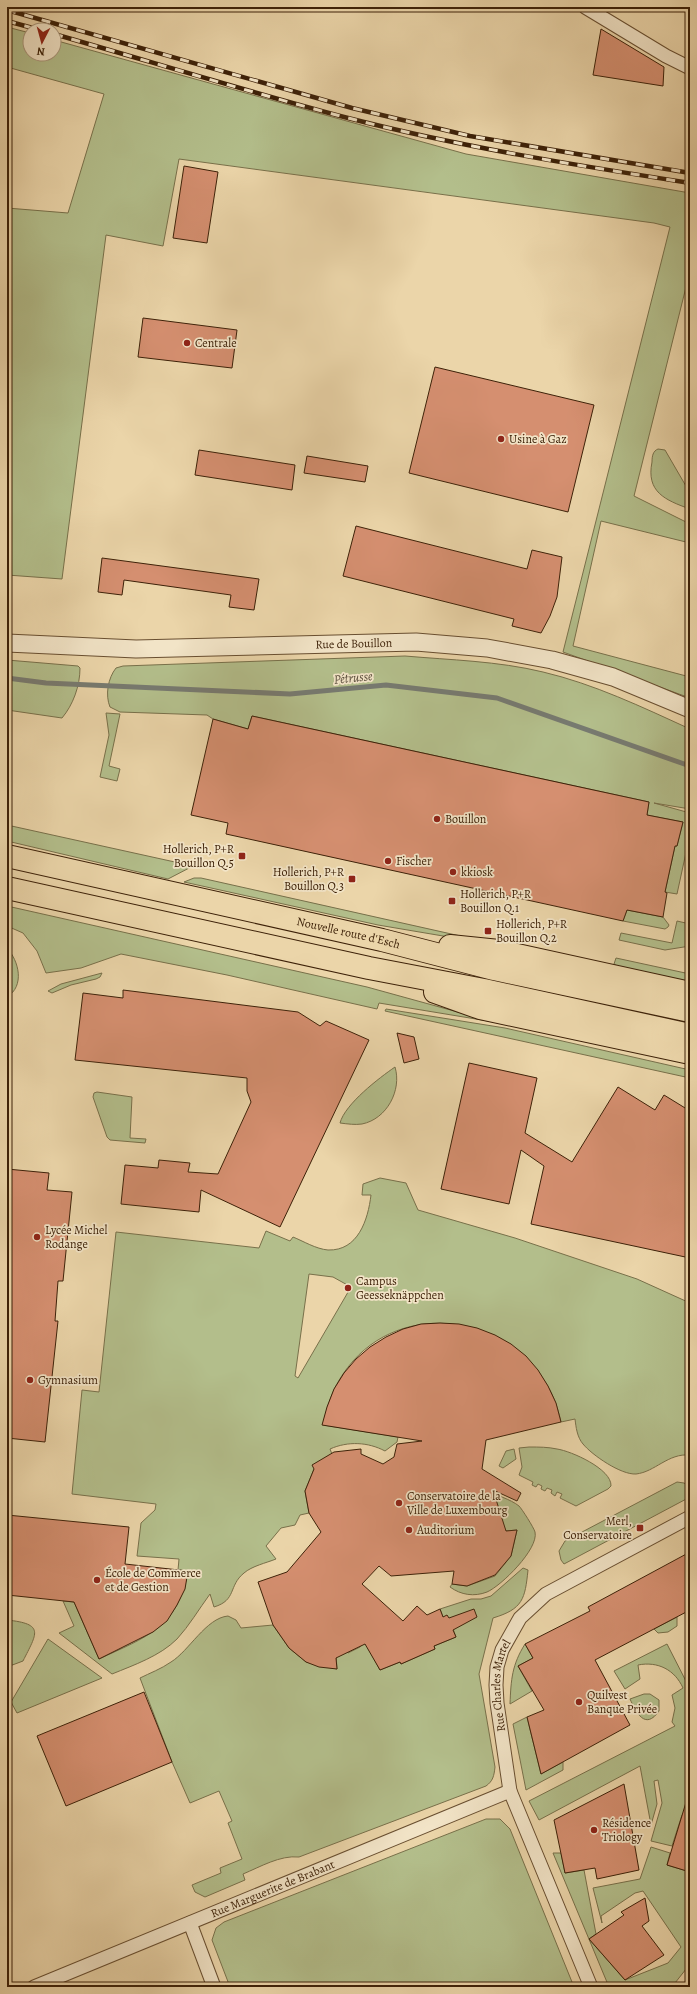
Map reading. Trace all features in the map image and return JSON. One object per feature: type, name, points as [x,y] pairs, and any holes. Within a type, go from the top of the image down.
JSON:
[{"type":"highway","name":"Nouvelle route d'Esch","points":[[7,856],[382,940],[494,969],[690,1011]]},
{"type":"highway","points":[[7,888],[369,968],[484,990],[690,1035]]},
{"type":"highway","points":[[382,940],[500,951],[690,993]]},
{"type":"highway","points":[[369,968],[480,1008],[690,1053]]},
{"type":"street","points":[[585,7],[666,56],[690,68]]},
{"type":"street","name":"Rue de Bouillon","points":[[7,643],[136,649],[416,642],[487,648],[552,660],[613,677],[690,709]]},
{"type":"street","name":"Rue Charles Martel","points":[[591,1987],[510,1792],[497,1703],[497,1667],[502,1650],[516,1623],[532,1605],[546,1594],[690,1517]]},
{"type":"street","name":"Rue Marguerite de Brabant","points":[[34,1987],[510,1792]]},
{"type":"street","points":[[190,1923],[214,1987]]},
{"type":"green space","points":[[7,27],[22,31],[22,62],[62,62],[62,42],[466,154],[690,193],[690,271],[634,496],[690,524],[690,543],[601,521],[573,646],[690,677],[690,698],[563,652],[670,227],[654,223],[179,159],[163,246],[106,235],[62,579],[7,575],[7,208],[68,213],[104,94],[7,67]]},
{"type":"green space","points":[[658,449],[665,450],[690,493],[690,509],[665,498],[655,488],[652,481],[651,472],[654,452]]},
{"type":"green space","points":[[405,656],[509,665],[543,672],[581,683],[636,704],[690,729],[690,809],[654,803],[690,813],[690,834],[677,894],[665,892],[675,846],[677,846],[683,822],[647,815],[649,802],[252,716],[248,729],[213,719],[207,715],[120,712],[110,707],[108,702],[108,687],[113,672],[116,668],[123,666]]},
{"type":"green space","points":[[7,660],[78,666],[80,668],[79,682],[75,695],[62,718],[7,710]]},
{"type":"green space","points":[[106,713],[120,714],[109,766],[120,769],[117,781],[100,777],[109,735]]},
{"type":"green space","points":[[7,825],[193,866],[168,879],[7,841]]},
{"type":"green space","points":[[194,878],[201,878],[514,948],[378,925],[184,882]]},
{"type":"green space","points":[[7,906],[367,987],[494,1022],[379,1003],[377,1009],[227,975],[121,954],[81,968],[46,973],[37,951],[23,933],[7,926]]},
{"type":"green space","points":[[627,910],[663,917],[669,925],[665,929],[623,921]]},
{"type":"green space","points":[[677,921],[690,924],[690,946],[665,950],[619,940],[621,933],[672,943]]},
{"type":"green space","points":[[7,948],[15,960],[18,980],[13,992],[7,997]]},
{"type":"green space","points":[[616,958],[690,974],[690,985],[628,972],[614,964]]},
{"type":"green space","points":[[102,973],[100,977],[96,979],[71,985],[52,993],[48,991],[61,984]]},
{"type":"green space","points":[[386,1009],[505,1028],[690,1070],[690,1078],[385,1011]]},
{"type":"green space","points":[[395,1067],[397,1076],[394,1094],[385,1110],[371,1121],[362,1124],[340,1123],[348,1108],[355,1100]]},
{"type":"green space","points":[[97,1092],[132,1097],[130,1138],[146,1139],[145,1143],[110,1140],[107,1137],[93,1097],[94,1093]]},
{"type":"green space","points":[[380,1178],[406,1183],[418,1210],[515,1238],[637,1279],[690,1303],[690,1455],[675,1457],[643,1473],[630,1473],[615,1468],[600,1459],[583,1444],[576,1429],[575,1419],[561,1422],[556,1403],[547,1385],[528,1360],[504,1342],[476,1329],[447,1324],[418,1325],[390,1334],[364,1350],[343,1374],[330,1399],[323,1425],[398,1437],[397,1442],[385,1451],[365,1444],[337,1446],[330,1449],[332,1454],[314,1469],[305,1491],[309,1513],[300,1515],[295,1525],[281,1528],[266,1546],[276,1559],[244,1573],[239,1578],[229,1597],[221,1604],[214,1607],[210,1594],[177,1639],[163,1650],[146,1660],[112,1674],[59,1633],[74,1626],[63,1601],[74,1602],[99,1659],[145,1637],[168,1618],[176,1606],[183,1590],[188,1571],[178,1570],[179,1559],[137,1556],[141,1523],[155,1510],[156,1504],[72,1494],[82,1390],[99,1392],[116,1232],[259,1248],[266,1231],[290,1241],[293,1237],[314,1247],[328,1250],[338,1249],[354,1240],[364,1224],[370,1205],[371,1195],[362,1195],[363,1184]],"holes":[[[309,1274],[333,1277],[351,1287],[298,1378],[295,1376]]]},
{"type":"green space","points":[[547,1447],[563,1450],[581,1457],[605,1473],[610,1480],[611,1486],[576,1506],[560,1498],[562,1494],[557,1492],[555,1496],[551,1493],[552,1490],[547,1488],[545,1491],[541,1489],[542,1486],[538,1484],[536,1487],[532,1485],[533,1482],[519,1475],[522,1467],[519,1448]]},
{"type":"green space","points":[[514,1449],[516,1459],[503,1468],[499,1466],[506,1451]]},
{"type":"green space","points":[[677,1482],[684,1483],[690,1487],[690,1497],[564,1564],[561,1560],[559,1551],[565,1541]]},
{"type":"green space","points":[[486,1491],[507,1499],[519,1506],[535,1532],[535,1539],[525,1557],[509,1575],[487,1592],[472,1595],[459,1592],[450,1587],[452,1584],[467,1586],[495,1576],[511,1556],[517,1530],[506,1531]]},
{"type":"green space","points":[[523,1568],[528,1570],[524,1596],[521,1602],[511,1611],[493,1618],[479,1674],[495,1767],[493,1778],[486,1786],[299,1857],[285,1858],[270,1862],[243,1874],[245,1880],[205,1897],[195,1892],[192,1885],[221,1873],[220,1868],[242,1859],[228,1823],[232,1821],[219,1791],[190,1803],[172,1762],[140,1678],[171,1662],[178,1657],[212,1622],[228,1616],[236,1620],[241,1628],[273,1625],[289,1648],[306,1662],[337,1669],[334,1623],[348,1653],[360,1647],[368,1638],[373,1657],[380,1670],[400,1662],[401,1664],[435,1649],[434,1646],[456,1637],[449,1618],[443,1617],[440,1609],[471,1599],[481,1599],[491,1596]]},
{"type":"green space","points":[[677,1617],[677,1626],[668,1632],[658,1633],[654,1629]]},
{"type":"green space","points":[[7,1620],[28,1624],[32,1627],[34,1637],[23,1661],[7,1667]]},
{"type":"green space","points":[[48,1639],[102,1678],[17,1713],[11,1702]]},
{"type":"green space","points":[[525,1644],[533,1658],[518,1666],[532,1691],[510,1704],[513,1672],[517,1659]]},
{"type":"green space","points":[[667,1644],[690,1689],[690,1817],[682,1815],[672,1846],[651,1841],[662,1803],[658,1780],[654,1781],[657,1804],[651,1825],[640,1766],[539,1820],[529,1801],[675,1726],[672,1722],[675,1708],[672,1695],[683,1688],[671,1672],[665,1668],[652,1664],[638,1665],[640,1679],[625,1689],[614,1671]]},
{"type":"green space","points":[[644,1694],[650,1694],[659,1700],[659,1711],[654,1717],[649,1719],[645,1719],[638,1714],[630,1699]]},
{"type":"green space","points":[[527,1717],[541,1774],[563,1762],[563,1770],[526,1790],[513,1724]]},
{"type":"green space","points":[[486,1819],[500,1819],[510,1829],[572,1982],[572,1987],[230,1987],[212,1940],[216,1928],[224,1922]]},
{"type":"green space","points":[[651,1847],[670,1853],[667,1865],[690,1872],[690,1964],[675,1983],[665,1987],[609,1987],[553,1853],[561,1853],[565,1873],[584,1870],[596,1934],[589,1939],[625,1980],[668,1963],[681,1947],[643,1891],[635,1893],[601,1916],[602,1923],[593,1888],[640,1879]]},
{"type":"building","points":[[601,29],[664,67],[663,86],[593,75]]},
{"type":"building","points":[[184,166],[218,172],[207,243],[173,238]]},
{"type":"building","name":"Centrale","points":[[143,318],[237,330],[232,368],[138,357]]},
{"type":"building","name":"Usine à Gaz","points":[[435,367],[594,405],[568,512],[409,473]]},
{"type":"building","points":[[199,450],[295,465],[292,490],[195,475]]},
{"type":"building","points":[[307,456],[368,466],[365,482],[304,473]]},
{"type":"building","points":[[356,526],[527,569],[532,550],[562,557],[557,597],[550,616],[541,633],[512,626],[514,619],[343,576]]},
{"type":"building","points":[[102,558],[259,579],[254,610],[229,607],[231,595],[124,580],[122,595],[98,592]]},
{"type":"building","name":"Bouillon","points":[[252,716],[649,802],[647,815],[683,822],[677,846],[675,846],[665,892],[667,893],[663,917],[627,910],[623,921],[226,834],[228,823],[191,815],[213,719],[248,729]]},
{"type":"building","points":[[123,990],[298,1012],[320,1026],[326,1021],[369,1040],[280,1227],[201,1190],[199,1212],[121,1204],[125,1165],[158,1168],[159,1160],[190,1163],[188,1172],[218,1174],[251,1102],[247,1091],[247,1078],[75,1060],[83,993],[123,998]]},
{"type":"building","points":[[397,1033],[414,1037],[419,1059],[404,1063]]},
{"type":"building","points":[[469,1063],[537,1078],[525,1133],[572,1162],[618,1087],[655,1110],[664,1095],[690,1111],[690,1258],[531,1224],[544,1166],[521,1150],[509,1204],[441,1189]]},
{"type":"building","points":[[7,1169],[49,1173],[47,1190],[72,1192],[63,1281],[58,1281],[55,1321],[58,1321],[45,1442],[7,1438]]},
{"type":"building","name":"Conservatoire de la Ville de Luxembourg","points":[[421,1324],[459,1324],[477,1328],[495,1335],[511,1344],[526,1356],[538,1370],[548,1386],[556,1403],[561,1422],[486,1440],[482,1469],[521,1493],[517,1501],[493,1490],[506,1531],[517,1530],[511,1556],[495,1575],[467,1586],[452,1584],[454,1571],[391,1576],[379,1566],[362,1584],[403,1621],[417,1606],[427,1615],[440,1609],[443,1617],[447,1615],[449,1618],[474,1609],[477,1617],[453,1630],[456,1637],[434,1646],[435,1649],[401,1664],[400,1662],[380,1670],[365,1644],[336,1658],[337,1669],[319,1667],[306,1662],[289,1648],[273,1625],[258,1582],[287,1572],[321,1532],[309,1513],[305,1491],[314,1469],[312,1465],[334,1452],[361,1449],[361,1454],[383,1464],[394,1457],[397,1444],[422,1441],[322,1425],[334,1389],[344,1373],[356,1359],[370,1347],[403,1329]]},
{"type":"building","name":"École de Commerce et de Gestion","points":[[7,1515],[129,1527],[125,1564],[188,1571],[185,1589],[167,1621],[153,1632],[99,1659],[74,1602],[7,1595]]},
{"type":"building","name":"Quilvest Banque Privée","points":[[690,1552],[690,1610],[595,1660],[630,1725],[541,1774],[527,1717],[544,1710],[518,1666],[533,1658],[525,1644],[590,1611],[588,1607]]},
{"type":"building","points":[[144,1692],[172,1762],[66,1806],[37,1736]]},
{"type":"building","name":"Résidence Triology","points":[[624,1784],[639,1870],[597,1879],[595,1868],[565,1873],[554,1820]]},
{"type":"building","name":"Résidence Triology","points":[[687,1799],[690,1799],[690,1872],[667,1865]]},
{"type":"building","points":[[645,1898],[649,1921],[642,1926],[664,1955],[625,1980],[589,1939],[624,1915],[621,1912]]},
{"type":"waterway","name":"Pétrusse","points":[[7,678],[46,683],[290,694],[386,685],[497,698],[690,766]]},
{"type":"railway","points":[[7,10],[352,108],[470,136],[690,173]]},
{"type":"railway","points":[[7,21],[22,25]]},
{"type":"railway","points":[[62,36],[274,98],[390,128],[518,155],[690,183]]},
{"type":"place","name":"Centrale","points":[[187,343]]},
{"type":"place","name":"Usine à Gaz","points":[[501,439]]},
{"type":"place","name":"Bouillon","points":[[437,819]]},
{"type":"place","name":"Hollerich, P+R Bouillon Q.5","points":[[242,856]]},
{"type":"place","name":"Fischer","points":[[388,861]]},
{"type":"place","name":"kkiosk","points":[[453,872]]},
{"type":"place","name":"Hollerich, P+R Bouillon Q.3","points":[[352,879]]},
{"type":"place","name":"Hollerich, P+R Bouillon Q.1","points":[[452,901]]},
{"type":"place","name":"Hollerich, P+R Bouillon Q.2","points":[[488,931]]},
{"type":"place","name":"Lycée Michel Rodange","points":[[37,1237]]},
{"type":"place","name":"Campus Geesseknäppchen","points":[[348,1288]]},
{"type":"place","name":"Gymnasium","points":[[30,1380]]},
{"type":"place","name":"Conservatoire de la Ville de Luxembourg","points":[[399,1503]]},
{"type":"place","name":"Merl, Conservatoire","points":[[640,1528]]},
{"type":"place","name":"Auditorium","points":[[409,1530]]},
{"type":"place","name":"École de Commerce et de Gestion","points":[[97,1580]]},
{"type":"place","name":"Quilvest Banque Privée","points":[[579,1702]]},
{"type":"place","name":"Résidence Triology","points":[[594,1830]]}]
